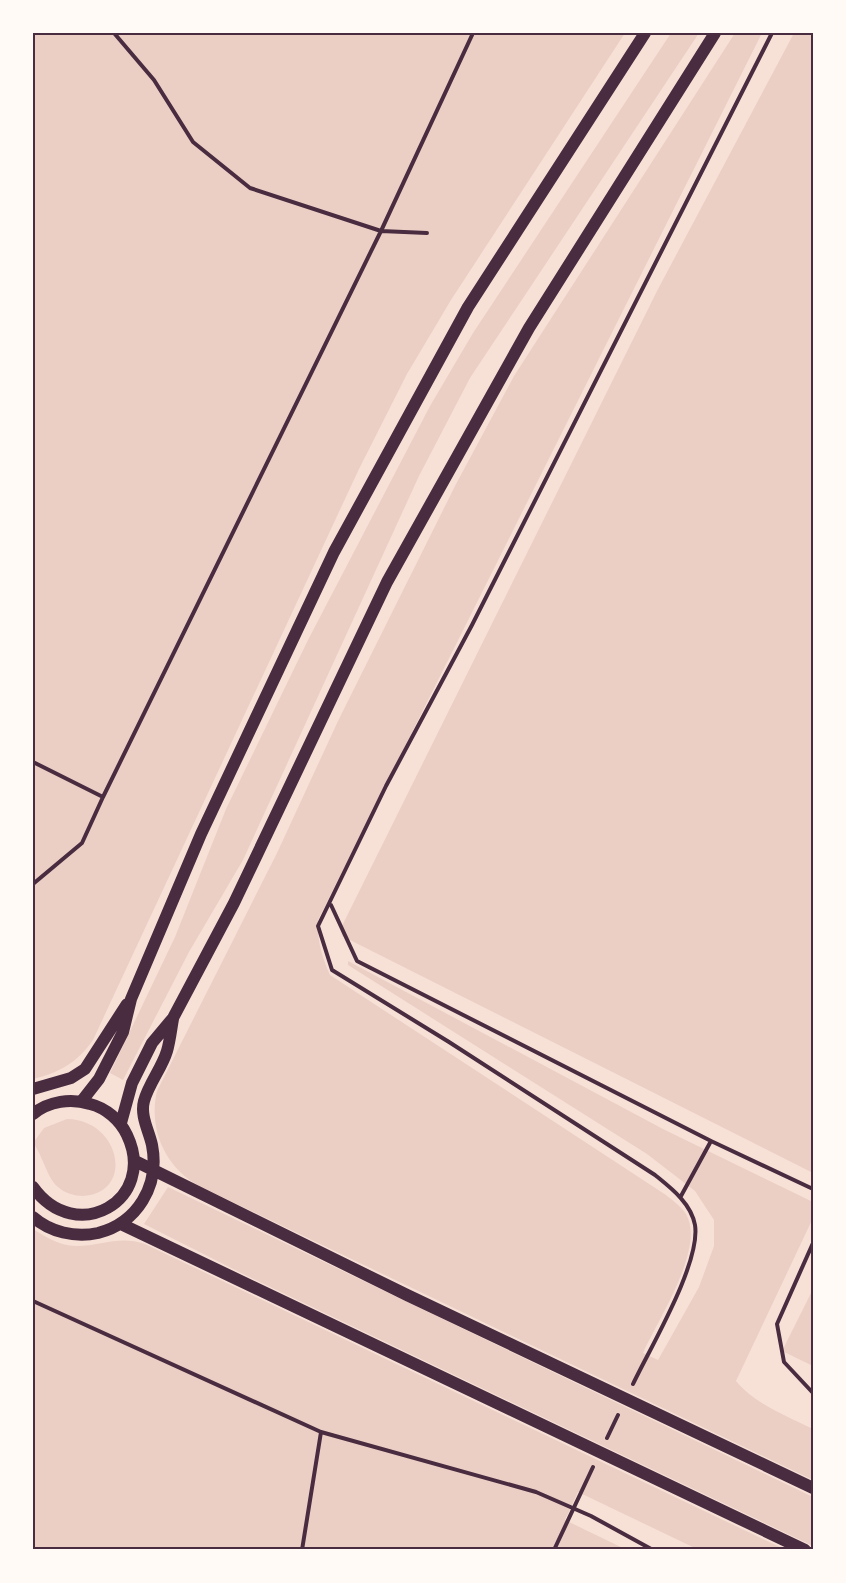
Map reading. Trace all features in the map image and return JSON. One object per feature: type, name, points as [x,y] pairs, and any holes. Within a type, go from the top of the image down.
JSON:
[{"type":"main road","points":[[81,1102],[109,1061],[123,1032],[131,999],[201,834],[334,552],[468,307],[645,33]]},
{"type":"main road","points":[[121,1123],[132,1083],[152,1043],[173,1018],[260,852],[387,582],[529,328],[715,33]]},
{"type":"main road","points":[[33,1089],[70,1078],[85,1069],[131,999]]},
{"type":"main road","points":[[33,1218],[51,1229],[80,1235],[94,1234],[122,1224],[145,1198],[153,1171],[154,1157],[143,1103],[167,1052],[173,1018]]},
{"type":"main road","points":[[33,1114],[51,1104],[81,1102],[100,1107],[121,1123],[131,1144],[135,1161],[131,1179],[117,1202],[106,1210],[89,1216],[76,1216],[48,1204],[33,1187]]},
{"type":"main road","points":[[135,1161],[407,1295],[813,1488]]},
{"type":"main road","points":[[122,1224],[805,1550]]},
{"type":"path","points":[[114,33],[154,80],[193,142],[250,188],[381,231],[427,233]]},
{"type":"path","points":[[33,885],[82,843],[381,231],[473,33]]},
{"type":"path","points":[[648,1353],[693,1253],[695,1224],[681,1196],[636,1162],[449,1041],[332,970],[318,926],[331,904],[386,786],[472,625],[772,33]]},
{"type":"path","points":[[33,762],[103,797]]},
{"type":"path","points":[[331,904],[357,961],[711,1141],[813,1190]]},
{"type":"path","points":[[681,1196],[711,1141]]},
{"type":"path","points":[[813,1243],[777,1324],[784,1362],[813,1393]]},
{"type":"path","points":[[33,1301],[321,1432],[536,1492],[591,1516],[653,1550]]},
{"type":"path","points":[[302,1550],[321,1432]]},
{"type":"path","points":[[554,1550],[557,1542]]},
{"type":"shaded area","points":[[33,33],[625,33],[451,300],[407,374],[359,469],[93,1040],[81,1055],[67,1066],[33,1079]]},
{"type":"shaded area","points":[[671,33],[699,33],[470,378],[419,476],[243,860],[189,952],[123,1080],[110,1073],[175,937],[226,809],[308,640],[430,406],[473,333]]},
{"type":"shaded area","points":[[735,33],[762,33],[318,920],[318,935],[330,975],[666,1195],[684,1211],[690,1228],[690,1246],[685,1264],[643,1353],[658,1360],[699,1287],[714,1246],[714,1220],[695,1191],[647,1154],[348,965],[348,961],[663,1129],[813,1202],[813,1218],[736,1381],[762,1403],[813,1429],[813,1480],[199,1186],[187,1178],[168,1158],[157,1133],[155,1119],[157,1091],[277,853],[338,721],[456,484],[514,376]]},
{"type":"shaded area","points":[[794,33],[813,33],[813,1173],[342,936],[341,928],[657,291]]},
{"type":"shaded area","points":[[67,1119],[85,1122],[100,1131],[110,1143],[115,1157],[115,1171],[110,1183],[99,1192],[80,1196],[60,1189],[51,1178],[33,1143],[44,1128]]},
{"type":"shaded area","points":[[168,1187],[813,1497],[813,1546],[241,1273],[144,1224]]},
{"type":"shaded area","points":[[33,1229],[53,1241],[70,1246],[119,1241],[145,1244],[786,1550],[699,1550],[578,1492],[565,1520],[627,1550],[33,1550]]},
{"type":"shaded area","points":[[813,1289],[813,1366],[782,1351]]}]
